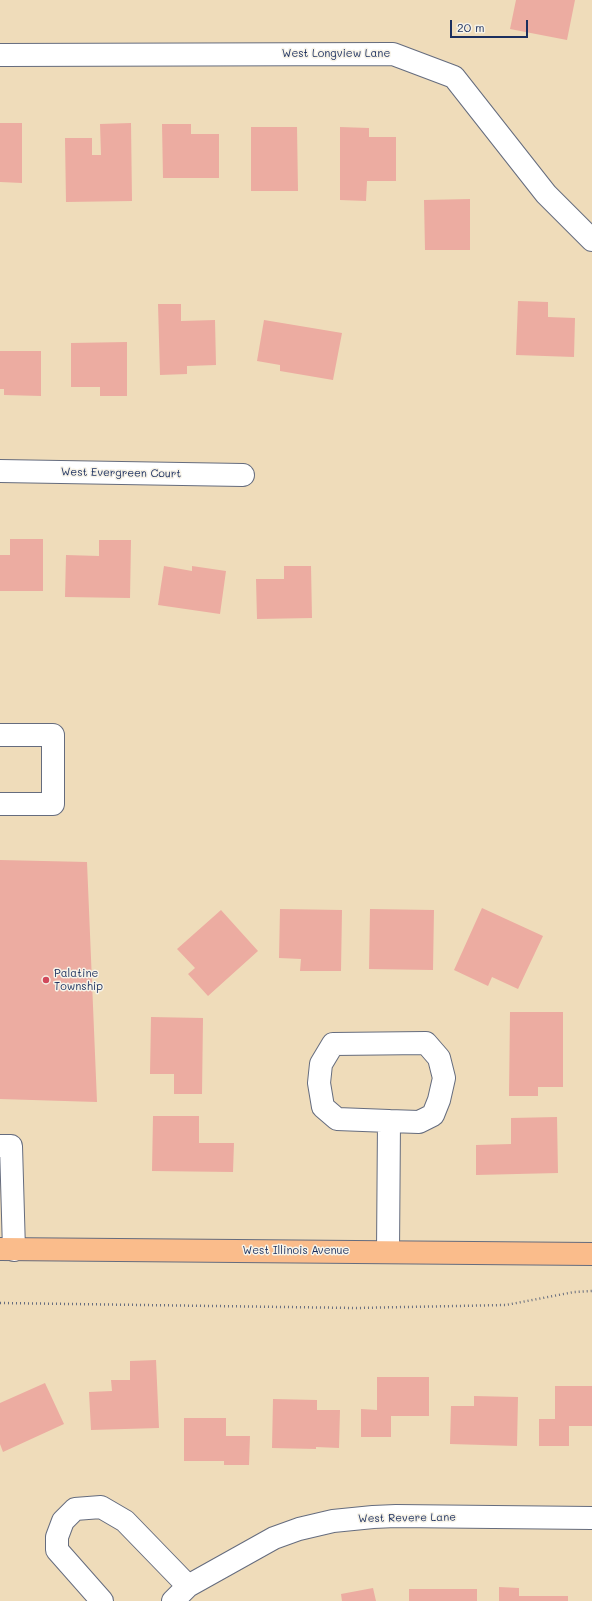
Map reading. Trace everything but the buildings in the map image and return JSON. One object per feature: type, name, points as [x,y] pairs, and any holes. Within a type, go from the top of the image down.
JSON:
[{"type":"main road","name":"West Illinois Avenue","points":[[7,1249],[592,1254]]},
{"type":"street","name":"West Longview Lane","points":[[0,55],[394,54],[454,77],[546,194],[592,240]]},
{"type":"street","name":"West Evergreen Court","points":[[0,471],[243,475]]},
{"type":"street","points":[[0,735],[54,735],[53,804],[0,804]]},
{"type":"street","points":[[426,1043],[439,1058],[444,1078],[439,1100],[433,1115],[419,1122],[389,1121],[337,1119],[323,1107],[319,1083],[320,1064],[333,1044],[426,1043]]},
{"type":"street","points":[[388,1252],[389,1121]]},
{"type":"street","points":[[0,1146],[11,1146],[7,1249]]},
{"type":"street","points":[[102,1601],[57,1550],[57,1536],[63,1521],[75,1509],[101,1507],[125,1521],[188,1586]]},
{"type":"street","name":"West Revere Lane","points":[[173,1601],[188,1586],[274,1538],[299,1529],[333,1521],[388,1516],[592,1518]]},
{"type":"path","points":[[0,1303],[356,1308],[506,1305],[574,1292],[592,1291]]},
{"type":"place","name":"Palatine Township","points":[[46,980]]}]
